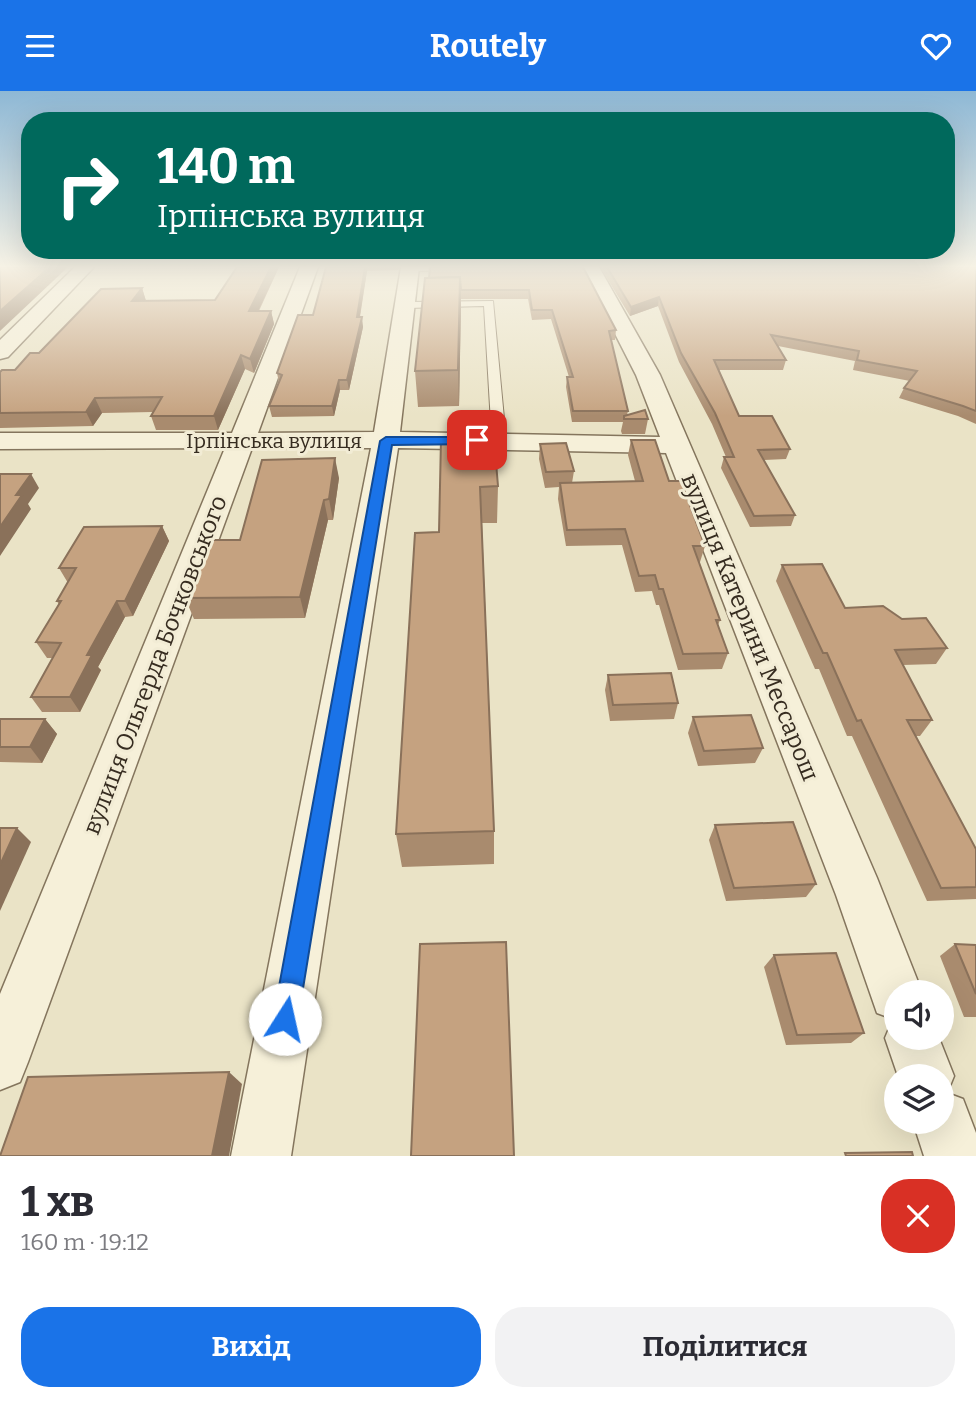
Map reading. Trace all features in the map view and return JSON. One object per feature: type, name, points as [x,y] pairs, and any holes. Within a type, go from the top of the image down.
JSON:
[{"type":"street","points":[[0,352],[35,317]]},
{"type":"street","name":"вулиця Ольгерда Бочковського","points":[[0,1062],[290,317]]},
{"type":"street","points":[[261,1156],[386,441],[404,317]]},
{"type":"street","name":"вулиця Катерини Мессарош","points":[[617,317],[648,375],[860,895],[891,980]]},
{"type":"street","name":"Ірпінська вулиця","points":[[0,442],[499,440],[675,445]]},
{"type":"street","points":[[947,1134],[954,1156]]},
{"type":"lane","points":[[490,317],[499,440]]},
{"type":"building","points":[[74,317],[269,317],[250,359],[241,355],[214,416],[151,416],[162,397],[95,398],[86,412],[0,413],[0,372],[15,370],[30,353],[39,353]]},
{"type":"building","points":[[297,317],[362,317],[347,380],[339,380],[332,406],[269,406],[282,375],[277,373]]},
{"type":"building","points":[[421,317],[459,317],[458,370],[415,371]]},
{"type":"building","points":[[554,317],[609,317],[616,330],[609,331],[628,411],[573,411],[567,377],[573,377]]},
{"type":"building","points":[[667,317],[976,317],[976,411],[904,388],[917,371],[857,360],[859,351],[771,335],[786,360],[714,360],[739,416],[772,416],[790,449],[758,450],[795,515],[754,516],[724,457],[734,457],[715,413],[681,353]]},
{"type":"building","points":[[645,410],[648,419],[624,419],[624,416]]},
{"type":"building","points":[[494,439],[498,486],[480,487],[494,831],[396,834],[415,533],[439,532],[441,440]]},
{"type":"building","points":[[631,440],[655,440],[669,481],[681,481],[705,546],[693,546],[720,620],[716,620],[728,653],[683,654],[663,589],[659,589],[655,575],[639,576],[625,529],[567,530],[560,483],[643,481]]},
{"type":"building","points":[[566,443],[574,471],[546,472],[540,444]]},
{"type":"building","points":[[335,458],[329,499],[324,500],[300,597],[185,598],[209,540],[240,540],[262,460]]},
{"type":"building","points":[[0,474],[31,474],[16,495],[22,495],[0,527]]},
{"type":"building","points":[[162,526],[125,601],[117,601],[87,655],[92,655],[70,697],[31,697],[61,643],[36,642],[61,601],[57,601],[76,568],[59,568],[84,527]]},
{"type":"building","points":[[822,564],[845,608],[883,606],[902,619],[926,618],[947,648],[895,650],[932,720],[907,720],[976,849],[976,887],[941,888],[861,720],[857,721],[827,653],[823,653],[782,565]]},
{"type":"building","points":[[671,673],[678,703],[613,705],[608,675]]},
{"type":"building","points":[[751,715],[763,748],[704,751],[693,717]]},
{"type":"building","points":[[0,719],[45,719],[30,747],[0,747]]},
{"type":"building","points":[[793,822],[816,884],[734,888],[715,825]]},
{"type":"building","points":[[0,828],[17,828],[0,865]]},
{"type":"building","points":[[506,942],[514,1156],[411,1156],[420,944]]},
{"type":"building","points":[[955,944],[976,945],[976,994]]},
{"type":"building","points":[[836,953],[864,1033],[797,1035],[774,955]]},
{"type":"building","points":[[229,1072],[212,1156],[0,1156],[28,1077]]},
{"type":"building","points":[[912,1152],[913,1156],[846,1156],[845,1153]]},
{"type":"route","points":[[285,1019],[386,441],[477,440]]}]
